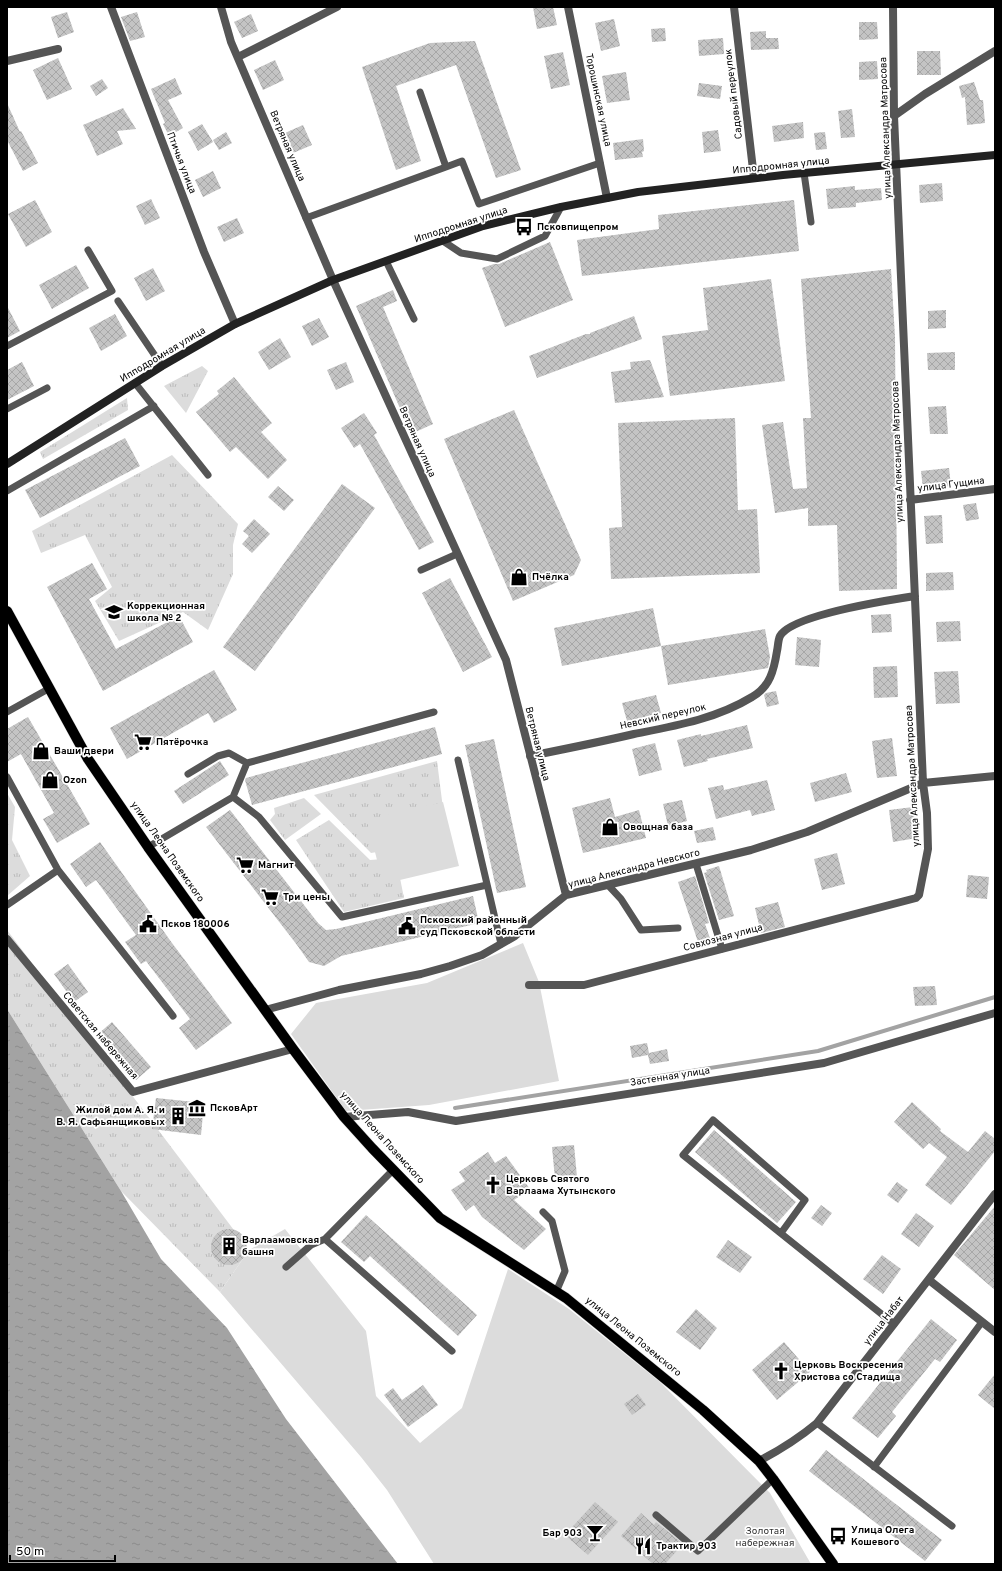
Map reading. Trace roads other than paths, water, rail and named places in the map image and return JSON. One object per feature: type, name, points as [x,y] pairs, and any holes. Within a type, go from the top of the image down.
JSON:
[{"type":"main road","name":"Ипподромная улица","points":[[7,464],[162,366],[235,324],[333,280],[483,226],[561,207],[638,192],[754,178],[995,155]]},
{"type":"main road","name":"улица Леона Поземского","points":[[7,611],[88,759],[148,847],[344,1117],[440,1218],[572,1303],[703,1410],[759,1461],[833,1564]]},
{"type":"street","name":"Птичья улица","points":[[111,7],[204,252],[235,324]]},
{"type":"street","name":"Ветряная улица","points":[[221,7],[231,42],[333,280],[506,660],[566,895]]},
{"type":"street","points":[[238,57],[337,7]]},
{"type":"street","name":"Торошинская улица","points":[[568,7],[608,198]]},
{"type":"street","name":"Садовый переулок","points":[[734,7],[754,178]]},
{"type":"street","name":"улица Александра Матросова","points":[[893,7],[894,116],[914,596],[922,783],[927,813],[928,849],[919,895]]},
{"type":"street","points":[[7,61],[58,49]]},
{"type":"street","points":[[894,116],[925,94],[995,51]]},
{"type":"street","name":"улица Гущина","points":[[910,500],[995,489]]},
{"type":"street","name":"Невский переулок","points":[[530,756],[688,724],[732,709],[754,696],[767,686],[774,670],[780,637],[786,629],[797,623],[852,606],[914,596]]},
{"type":"street","name":"улица Александра Невского","points":[[265,1010],[339,990],[428,972],[482,955],[515,936],[566,895],[751,850],[807,832],[922,783],[995,776]]},
{"type":"street","name":"Совхозная улица","points":[[529,985],[584,985],[916,898],[919,895]]},
{"type":"street","name":"Советская набережная","points":[[7,939],[133,1092],[293,1048]]},
{"type":"street","name":"Застенная улица","points":[[344,1117],[408,1112],[456,1121],[817,1064],[995,1013]]},
{"type":"street","name":"улица Набат","points":[[759,1461],[780,1451],[798,1439],[817,1423],[995,1194]]},
{"type":"street","points":[[929,1280],[995,1332]]},
{"type":"lane","points":[[420,92],[446,167]]},
{"type":"lane","points":[[306,218],[462,161],[478,204],[600,162]]},
{"type":"lane","points":[[804,173],[811,222]]},
{"type":"lane","points":[[443,241],[461,253],[497,259],[544,236],[561,207]]},
{"type":"lane","points":[[7,346],[112,291],[88,250]]},
{"type":"lane","points":[[386,261],[414,319]]},
{"type":"lane","points":[[118,301],[162,366]]},
{"type":"lane","points":[[135,383],[208,475]]},
{"type":"lane","points":[[7,409],[47,388]]},
{"type":"lane","points":[[7,491],[154,406]]},
{"type":"lane","points":[[421,570],[457,554]]},
{"type":"lane","points":[[7,712],[50,688]]},
{"type":"lane","points":[[188,774],[218,756],[229,753],[246,763],[434,712]]},
{"type":"lane","points":[[458,760],[501,944]]},
{"type":"lane","points":[[148,847],[233,797],[246,763]]},
{"type":"lane","points":[[7,777],[58,870],[173,1016]]},
{"type":"lane","points":[[233,797],[259,817],[342,917],[487,885]]},
{"type":"lane","points":[[696,864],[722,949]]},
{"type":"lane","points":[[7,905],[58,870]]},
{"type":"lane","points":[[608,885],[621,899],[642,930],[678,928]]},
{"type":"lane","points":[[781,1233],[806,1200],[713,1120],[683,1155],[894,1324]]},
{"type":"lane","points":[[286,1266],[311,1245],[325,1239],[393,1170]]},
{"type":"lane","points":[[543,1212],[552,1221],[565,1270],[556,1292]]},
{"type":"lane","points":[[325,1239],[452,1351]]},
{"type":"lane","points":[[874,1467],[982,1322]]},
{"type":"lane","points":[[817,1423],[952,1526]]},
{"type":"lane","points":[[656,1515],[698,1551],[773,1479]]},
{"type":"water","points":[[7,1009],[121,1191],[161,1259],[227,1328],[286,1419],[398,1564],[7,1564]]},
{"type":"waterway","points":[[455,1108],[818,1051],[995,997]]},
{"type":"place","name":"Псковпищепром","points":[[524,227]]},
{"type":"place","name":"Пчёлка","points":[[519,577]]},
{"type":"place","name":"Коррекционная школа № 2","points":[[114,612]]},
{"type":"place","name":"Пятёрочка","points":[[143,742]]},
{"type":"place","name":"Ваши двери","points":[[41,751]]},
{"type":"place","name":"Ozon","points":[[50,780]]},
{"type":"place","name":"Овощная база","points":[[610,827]]},
{"type":"place","name":"Магнит","points":[[245,865]]},
{"type":"place","name":"Три цены","points":[[270,897]]},
{"type":"place","name":"Псков 180006","points":[[148,924]]},
{"type":"place","name":"Псковский районный суд Псковской области","points":[[407,926]]},
{"type":"place","name":"ПсковАрт","points":[[197,1108]]},
{"type":"place","name":"Жилой дом А. Я. и В. Я. Сафьянщиковых","points":[[178,1116]]},
{"type":"place","name":"Церковь Святого Варлаама Хутынского","points":[[493,1185]]},
{"type":"place","name":"Варлаамовская башня","points":[[229,1246]]},
{"type":"place","name":"Церковь Воскресения Христова со Стадища","points":[[781,1371]]},
{"type":"place","name":"Бар 903","points":[[595,1533]]},
{"type":"place","name":"Улица Олега Кошевого","points":[[838,1536]]},
{"type":"place","name":"Трактир 903","points":[[643,1546]]},
{"type":"park label","name":"Золотая набережная","points":[[765,1536]]}]
